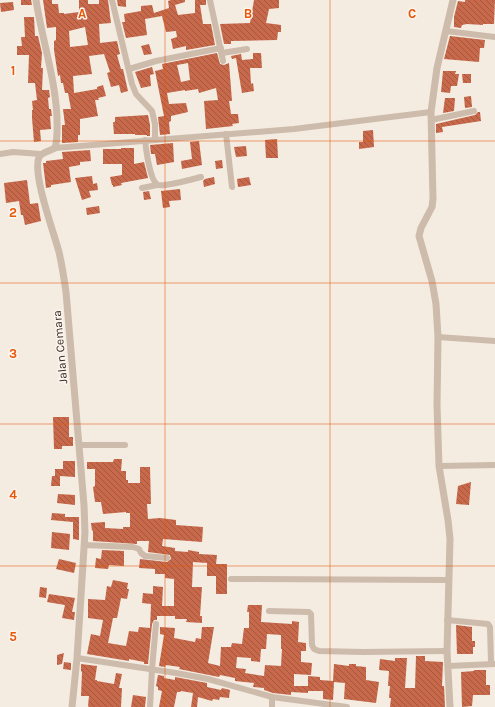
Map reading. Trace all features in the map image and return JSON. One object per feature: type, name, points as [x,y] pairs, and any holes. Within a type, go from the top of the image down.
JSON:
[{"type":"street","points":[[36,0],[53,83],[58,131],[55,148]]},
{"type":"street","points":[[112,0],[112,8],[120,31],[132,84],[136,94],[152,111],[155,124],[155,140]]},
{"type":"street","points":[[210,0],[222,50],[223,61]]},
{"type":"street","points":[[450,707],[447,620],[450,539],[439,466],[437,406],[438,337],[436,304],[427,260],[420,243],[419,236],[421,228],[432,208],[434,200],[431,116],[437,68],[453,0]]},
{"type":"street","points":[[446,31],[495,37]]},
{"type":"street","points":[[128,69],[156,61],[222,50],[246,49]]},
{"type":"street","points":[[0,154],[13,152],[41,154],[55,148],[294,129],[474,111]]},
{"type":"street","points":[[226,134],[232,186]]},
{"type":"street","points":[[145,140],[152,175],[157,185]]},
{"type":"street","name":"Jalan Cemara","points":[[41,154],[39,158],[39,180],[49,221],[59,251],[66,292],[84,505],[84,545],[77,658],[72,707]]},
{"type":"street","points":[[142,188],[166,185],[201,177]]},
{"type":"street","points":[[438,337],[495,341]]},
{"type":"street","points":[[79,445],[125,445]]},
{"type":"street","points":[[439,466],[495,465]]},
{"type":"street","points":[[84,545],[133,547],[139,549],[141,553],[146,556],[168,558]]},
{"type":"street","points":[[231,579],[449,580]]},
{"type":"street","points":[[269,611],[309,612],[311,614],[312,645],[314,650],[363,652],[447,651]]},
{"type":"street","points":[[447,620],[488,624],[490,627],[493,664],[448,666]]},
{"type":"street","points":[[150,707],[156,624]]},
{"type":"street","points":[[77,658],[208,679],[272,697],[347,707]]},
{"type":"street","points":[[272,697],[272,707]]},
{"type":"building","points":[[21,0],[31,0],[32,5],[21,5]]},
{"type":"building","points":[[43,0],[52,0],[52,4],[58,4],[59,13],[64,14],[79,12],[79,0],[88,0],[88,4],[99,4],[99,0],[108,0],[111,23],[99,24],[100,43],[117,41],[120,54],[117,55],[121,69],[123,69],[128,91],[121,93],[119,85],[111,87],[107,73],[110,72],[104,54],[89,56],[92,74],[73,76],[74,93],[97,89],[97,87],[103,85],[106,96],[98,98],[99,100],[95,100],[98,116],[80,119],[80,135],[78,135],[78,142],[62,143],[62,125],[65,125],[63,109],[71,109],[68,93],[65,93],[60,75],[58,76],[54,50],[56,27],[47,28]],"holes":[[[85,27],[88,45],[70,47],[69,31]]]},
{"type":"building","points":[[117,0],[126,0],[126,7],[118,6]]},
{"type":"building","points":[[185,0],[185,2],[175,5],[178,15],[195,13],[195,0],[206,0],[206,5],[200,5],[203,24],[211,24],[215,45],[186,50],[186,46],[173,49],[171,39],[177,37],[176,31],[166,32],[162,16],[145,19],[147,35],[126,38],[122,22],[125,22],[124,14],[141,11],[141,6],[152,5],[154,13],[169,8],[168,1]]},
{"type":"building","points":[[254,0],[279,0],[279,8],[269,9],[266,23],[281,25],[281,32],[278,32],[277,40],[231,41],[231,44],[224,44],[220,24],[250,23]]},
{"type":"building","points":[[465,0],[495,0],[494,24],[467,24],[462,25],[461,28],[454,27],[454,17],[458,1],[465,2]]},
{"type":"building","points":[[13,2],[14,10],[1,12],[0,3]]},
{"type":"building","points":[[24,17],[34,17],[35,36],[38,36],[42,53],[42,90],[49,90],[49,109],[51,109],[52,116],[50,116],[51,129],[40,130],[41,141],[34,142],[32,101],[37,100],[35,83],[28,83],[29,55],[17,55],[17,46],[22,46],[21,37],[25,37]]},
{"type":"building","points":[[450,36],[485,40],[484,48],[480,48],[479,62],[444,59]]},
{"type":"building","points":[[149,44],[152,54],[144,55],[141,46]]},
{"type":"building","points":[[217,53],[220,64],[224,65],[229,63],[232,101],[229,101],[231,114],[238,114],[239,123],[232,124],[233,126],[206,129],[204,101],[218,100],[216,88],[199,93],[198,89],[185,90],[167,93],[169,104],[186,103],[188,112],[171,116],[171,121],[169,122],[170,134],[160,135],[158,117],[164,116],[155,71],[163,69],[162,64]],"holes":[[[188,63],[190,80],[181,82],[177,65]]]},
{"type":"building","points":[[253,53],[261,53],[262,68],[250,68],[251,84],[253,83],[254,91],[242,93],[236,58],[232,59],[231,56],[241,54],[242,60],[253,59]]},
{"type":"building","points":[[152,67],[154,74],[150,75],[151,86],[141,88],[135,72]]},
{"type":"building","points":[[443,71],[456,71],[455,74],[459,74],[457,86],[451,86],[450,93],[441,92]]},
{"type":"building","points":[[462,74],[471,74],[471,83],[463,83]]},
{"type":"building","points":[[471,96],[472,107],[465,108],[464,97]]},
{"type":"building","points":[[445,98],[455,98],[454,111],[443,113]]},
{"type":"building","points":[[480,112],[481,121],[442,127],[443,132],[436,133],[436,124],[475,115]]},
{"type":"building","points":[[148,115],[150,136],[114,134],[113,122],[115,122],[115,117]]},
{"type":"building","points":[[373,130],[374,147],[359,149],[359,142],[363,142],[363,131]]},
{"type":"building","points":[[277,139],[278,158],[266,158],[265,140]]},
{"type":"building","points":[[199,141],[202,165],[182,169],[181,161],[192,159],[190,142]]},
{"type":"building","points":[[173,143],[174,162],[157,165],[155,154],[151,154],[150,145]]},
{"type":"building","points":[[246,146],[247,156],[236,157],[234,147]]},
{"type":"building","points":[[134,148],[134,164],[144,162],[148,178],[121,183],[122,185],[113,187],[110,177],[122,175],[122,164],[103,164],[103,149]]},
{"type":"building","points":[[90,150],[91,161],[80,162],[80,165],[69,167],[71,182],[51,185],[51,187],[46,188],[43,163],[46,163],[46,161],[63,159],[62,152]]},
{"type":"building","points":[[222,160],[223,168],[216,169],[215,161]]},
{"type":"building","points":[[92,176],[93,184],[97,183],[98,190],[89,191],[91,197],[82,200],[75,178]]},
{"type":"building","points":[[214,177],[215,184],[204,187],[203,181],[205,179]]},
{"type":"building","points":[[249,177],[251,185],[238,187],[237,179]]},
{"type":"building","points":[[27,180],[30,204],[38,203],[41,221],[25,225],[23,215],[21,215],[19,201],[6,203],[4,183]]},
{"type":"building","points":[[180,189],[181,200],[169,201],[170,207],[163,208],[161,191]]},
{"type":"building","points":[[149,191],[151,199],[144,200],[143,192]]},
{"type":"building","points":[[99,206],[100,213],[87,215],[86,208]]},
{"type":"building","points":[[53,417],[69,417],[69,437],[73,437],[73,446],[62,446],[62,449],[54,449]]},
{"type":"building","points":[[114,459],[122,459],[121,471],[126,471],[126,480],[128,480],[128,483],[140,483],[140,467],[150,467],[151,504],[147,504],[148,519],[160,518],[176,520],[176,525],[203,527],[202,542],[163,539],[162,546],[175,548],[175,551],[188,552],[188,550],[199,552],[199,554],[217,555],[216,564],[227,564],[227,594],[216,594],[216,576],[207,576],[207,563],[193,562],[192,587],[202,587],[200,616],[202,616],[202,623],[186,622],[187,619],[175,619],[175,616],[157,616],[157,620],[154,620],[152,624],[148,664],[129,659],[129,661],[87,654],[91,634],[100,636],[103,620],[88,618],[88,599],[105,600],[107,586],[111,587],[113,580],[128,583],[127,589],[129,589],[127,599],[121,598],[117,618],[113,618],[108,643],[126,646],[129,631],[138,632],[139,627],[150,628],[151,604],[142,603],[143,593],[153,594],[153,586],[163,587],[162,606],[174,606],[174,579],[165,578],[165,574],[155,574],[155,569],[139,568],[140,559],[167,562],[171,559],[170,555],[148,552],[149,541],[137,541],[137,544],[93,541],[93,530],[92,531],[91,523],[105,522],[105,528],[123,529],[123,527],[130,527],[130,513],[103,514],[101,502],[95,502],[93,487],[95,486],[95,469],[87,469],[87,462],[113,462]]},
{"type":"building","points":[[63,461],[75,461],[75,477],[60,476],[60,486],[51,486],[52,476],[55,476],[55,469],[63,469]]},
{"type":"building","points":[[471,482],[469,505],[456,504],[458,486]]},
{"type":"building","points":[[58,494],[75,495],[75,505],[57,503]]},
{"type":"building","points":[[52,513],[65,514],[65,517],[79,517],[79,540],[73,539],[73,522],[51,520]]},
{"type":"building","points":[[52,532],[70,534],[69,550],[51,548]]},
{"type":"building","points":[[102,550],[124,551],[124,566],[109,565],[108,569],[95,568],[96,558],[101,559]]},
{"type":"building","points":[[59,559],[76,563],[74,573],[56,569]]},
{"type":"building","points":[[40,587],[47,588],[46,598],[39,597]]},
{"type":"building","points":[[49,594],[75,598],[72,612],[75,612],[74,620],[62,618],[65,605],[47,602]]},
{"type":"building","points":[[248,605],[262,605],[261,622],[292,624],[292,621],[299,622],[298,642],[306,643],[306,651],[301,651],[301,662],[312,663],[311,675],[294,674],[294,686],[308,686],[308,676],[320,677],[320,680],[333,681],[334,664],[349,666],[349,664],[356,664],[356,666],[366,667],[366,680],[379,682],[376,703],[344,699],[345,683],[334,682],[333,700],[323,699],[323,691],[308,691],[308,693],[291,692],[291,695],[273,693],[264,690],[264,688],[253,687],[254,683],[235,681],[235,678],[220,675],[219,677],[179,669],[180,667],[166,665],[165,667],[159,666],[164,635],[160,634],[160,627],[175,628],[174,638],[195,642],[196,638],[201,639],[202,627],[214,627],[208,663],[220,666],[221,647],[231,647],[232,643],[242,644],[244,628],[249,628],[249,612],[247,612]],"holes":[[[267,634],[281,635],[281,666],[265,665],[264,676],[245,673],[246,669],[236,668],[237,657],[251,658],[251,661],[260,662],[261,649],[266,649]]]},
{"type":"building","points":[[456,625],[472,627],[472,641],[475,641],[473,654],[457,654]]},
{"type":"building","points":[[64,653],[62,664],[57,665],[57,655]]},
{"type":"building","points":[[416,656],[425,656],[425,661],[443,662],[442,686],[444,686],[445,707],[390,707],[390,686],[388,686],[389,671],[379,670],[380,659],[395,661],[395,658],[407,658],[405,688],[415,688]]},
{"type":"building","points":[[64,662],[71,663],[71,670],[63,669]]},
{"type":"building","points":[[81,664],[97,666],[95,680],[97,681],[114,684],[116,673],[122,674],[119,688],[122,688],[121,707],[88,706],[89,696],[81,696]]},
{"type":"building","points":[[486,670],[486,685],[490,685],[490,695],[473,695],[472,706],[462,707],[461,672]]},
{"type":"building","points":[[158,675],[175,680],[175,677],[207,683],[207,687],[230,690],[229,698],[220,697],[219,700],[213,699],[212,701],[198,697],[197,707],[191,707],[193,693],[181,691],[177,692],[174,707],[159,707],[162,691],[158,690],[158,687],[156,686]]},
{"type":"building","points":[[133,695],[146,697],[145,707],[131,707]]}]
